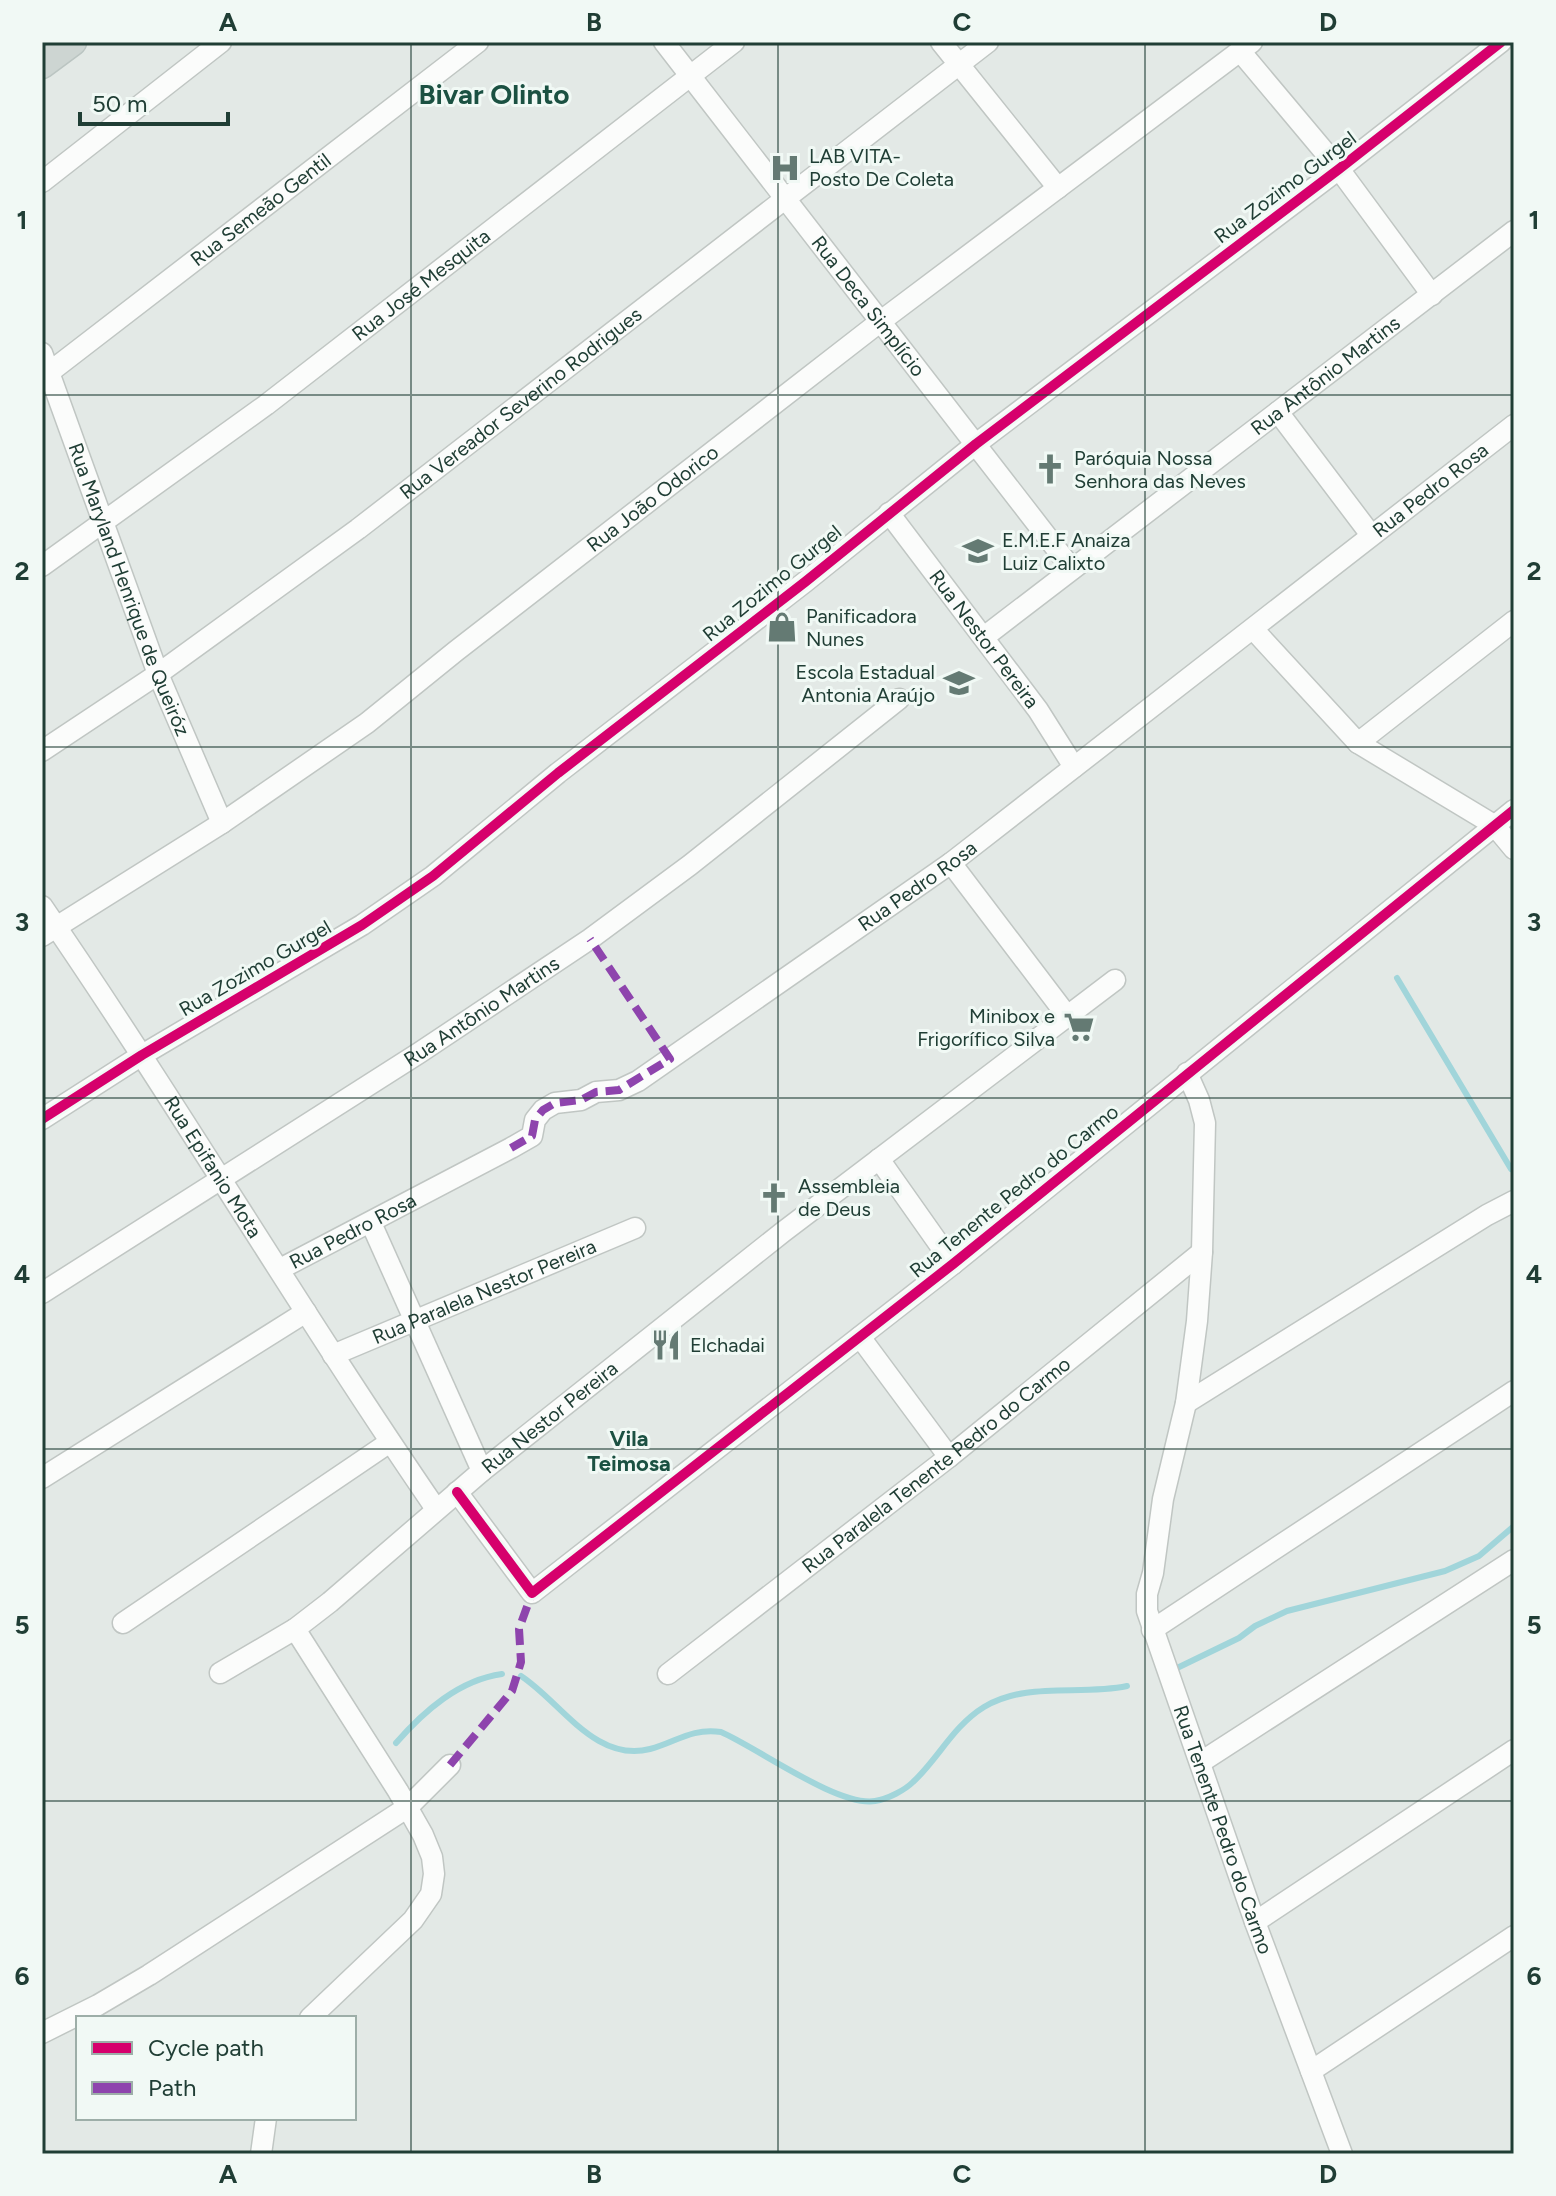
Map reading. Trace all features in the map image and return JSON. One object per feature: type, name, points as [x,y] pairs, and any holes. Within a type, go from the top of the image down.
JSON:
[{"type":"main road","points":[[42,65],[73,42]]},
{"type":"street","points":[[42,182],[221,42]]},
{"type":"street","name":"Rua Semeão Gentil","points":[[46,375],[478,42]]},
{"type":"street","name":"Rua Deca Simplício","points":[[664,42],[1072,569]]},
{"type":"street","name":"Rua José Mesquita","points":[[42,566],[266,405],[734,42]]},
{"type":"street","points":[[941,42],[1058,188]]},
{"type":"street","name":"Rua Vereador Severino Rodrigues","points":[[42,751],[158,674],[358,529],[988,42]]},
{"type":"street","name":"Rua Zozimo Gurgel","points":[[42,1119],[142,1055],[349,934],[433,876],[558,773],[976,444],[1501,42]]},
{"type":"street","points":[[1246,47],[1432,295]]},
{"type":"street","name":"Rua João Odorico","points":[[49,931],[222,823],[367,723],[881,321],[1246,47]]},
{"type":"street","name":"Rua Antônio Martins","points":[[984,637],[1514,231]]},
{"type":"street","name":"Rua Maryland Henrique de Queiróz","points":[[42,353],[46,375],[158,674],[222,823]]},
{"type":"street","points":[[1278,412],[1371,535]]},
{"type":"street","name":"Rua Pedro Rosa","points":[[280,1269],[532,1136],[535,1120],[543,1110],[555,1103],[581,1100],[596,1092],[619,1090],[670,1059],[951,863],[1514,425]]},
{"type":"street","name":"Rua Nestor Pereira","points":[[889,513],[1038,710],[1074,767]]},
{"type":"street","points":[[1358,743],[1514,621]]},
{"type":"street","points":[[1253,629],[1358,743],[1494,825],[1514,849]]},
{"type":"street","name":"Rua Antônio Martins","points":[[42,1293],[419,1053],[590,939],[690,865],[899,699]]},
{"type":"street","name":"Rua Tenente Pedro do Carmo","points":[[457,1492],[532,1593],[953,1264],[1514,810]]},
{"type":"street","points":[[951,863],[1068,1017]]},
{"type":"street","name":"Rua Epifanio Mota","points":[[42,906],[49,931],[142,1055],[333,1355],[436,1509]]},
{"type":"street","name":"Rua Nestor Pereira","points":[[220,1673],[295,1629],[482,1471],[879,1159],[1115,980]]},
{"type":"street","name":"Rua Tenente Pedro do Carmo","points":[[1187,1073],[1205,1123],[1197,1321],[1186,1403],[1163,1499],[1153,1573],[1147,1594],[1147,1611],[1255,1922],[1342,2154]]},
{"type":"street","points":[[879,1159],[953,1264]]},
{"type":"street","points":[[1186,1403],[1514,1201]]},
{"type":"street","points":[[371,1223],[482,1471]]},
{"type":"street","name":"Rua Paralela Nestor Pereira","points":[[333,1355],[635,1228]]},
{"type":"street","name":"Rua Paralela Tenente Pedro do Carmo","points":[[668,1674],[949,1457],[1202,1252]]},
{"type":"street","points":[[42,1478],[306,1312]]},
{"type":"street","points":[[860,1337],[949,1457]]},
{"type":"street","points":[[1152,1630],[1514,1391]]},
{"type":"street","points":[[123,1623],[390,1442]]},
{"type":"street","points":[[1201,1762],[1514,1560]]},
{"type":"street","points":[[295,1629],[408,1807],[432,1857],[434,1874],[431,1894],[413,1920],[312,2016]]},
{"type":"street","points":[[1255,1922],[1514,1750]]},
{"type":"street","points":[[42,2033],[149,1975],[408,1807],[450,1765]]},
{"type":"street","points":[[1311,2071],[1514,1936]]},
{"type":"street","points":[[261,2154],[266,2120]]},
{"type":"waterway","points":[[1397,978],[1511,1169]]},
{"type":"waterway","points":[[1175,1669],[1287,1611],[1445,1571],[1479,1556],[1514,1526]]},
{"type":"waterway","points":[[396,1743],[443,1699],[471,1683],[502,1674]]},
{"type":"waterway","points":[[521,1676],[580,1728],[612,1747],[630,1751],[650,1749],[692,1734],[721,1732],[820,1786],[859,1800],[875,1801],[910,1785],[963,1724],[984,1707],[1001,1699],[1036,1692],[1127,1686]]},
{"type":"marked path","points":[[511,1148],[532,1136],[535,1120],[543,1110],[555,1103],[581,1100],[596,1092],[619,1090],[670,1059],[590,939]]},
{"type":"marked path","points":[[450,1765],[512,1691],[521,1662],[519,1629],[532,1593]]},
{"type":"cycle path","points":[[42,1119],[142,1055],[362,925],[433,876],[558,773],[805,582],[976,444],[1501,42]]},
{"type":"cycle path","points":[[457,1492],[532,1593],[953,1264],[1514,810]]},
{"type":"place","name":"LAB VITA- Posto De Coleta","points":[[785,168]]},
{"type":"place","name":"Paróquia Nossa Senhora das Neves","points":[[1050,469]]},
{"type":"place","name":"E.M.E.F Anaiza Luiz Calixto","points":[[978,551]]},
{"type":"place","name":"Panificadora Nunes","points":[[782,627]]},
{"type":"place","name":"Escola Estadual Antonia Araújo","points":[[959,683]]},
{"type":"place","name":"Minibox e Frigorífico Silva","points":[[1079,1027]]},
{"type":"place","name":"Assembleia de Deus","points":[[774,1198]]},
{"type":"place","name":"Elchadai","points":[[666,1345]]},
{"type":"district","name":"Bivar Olinto","points":[[494,94]]},
{"type":"district","name":"Vila Teimosa","points":[[629,1450]]}]
